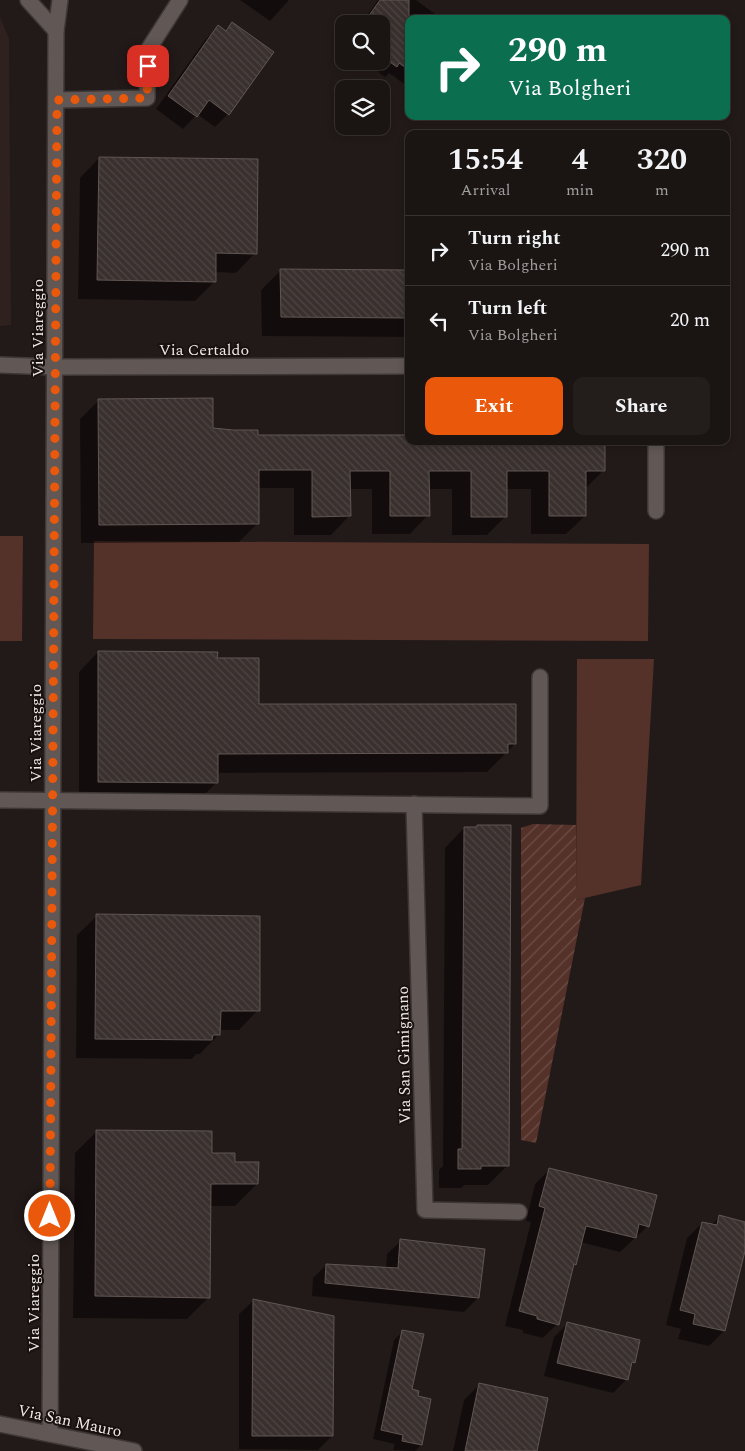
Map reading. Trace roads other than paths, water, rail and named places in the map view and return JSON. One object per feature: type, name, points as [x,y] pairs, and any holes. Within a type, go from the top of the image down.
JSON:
[{"type":"street","points":[[28,0],[56,31]]},
{"type":"street","name":"Via Viareggio","points":[[50,1434],[56,31],[60,0]]},
{"type":"street","points":[[57,100],[147,98],[148,50],[180,0]]},
{"type":"street","name":"Via Certaldo","points":[[0,365],[55,367],[405,366]]},
{"type":"street","points":[[656,445],[656,511]]},
{"type":"street","points":[[0,800],[540,806],[540,677]]},
{"type":"street","name":"Via San Gimignano","points":[[414,804],[424,1210],[519,1212]]},
{"type":"street","name":"Via San Mauro","points":[[0,1424],[134,1451]]}]
